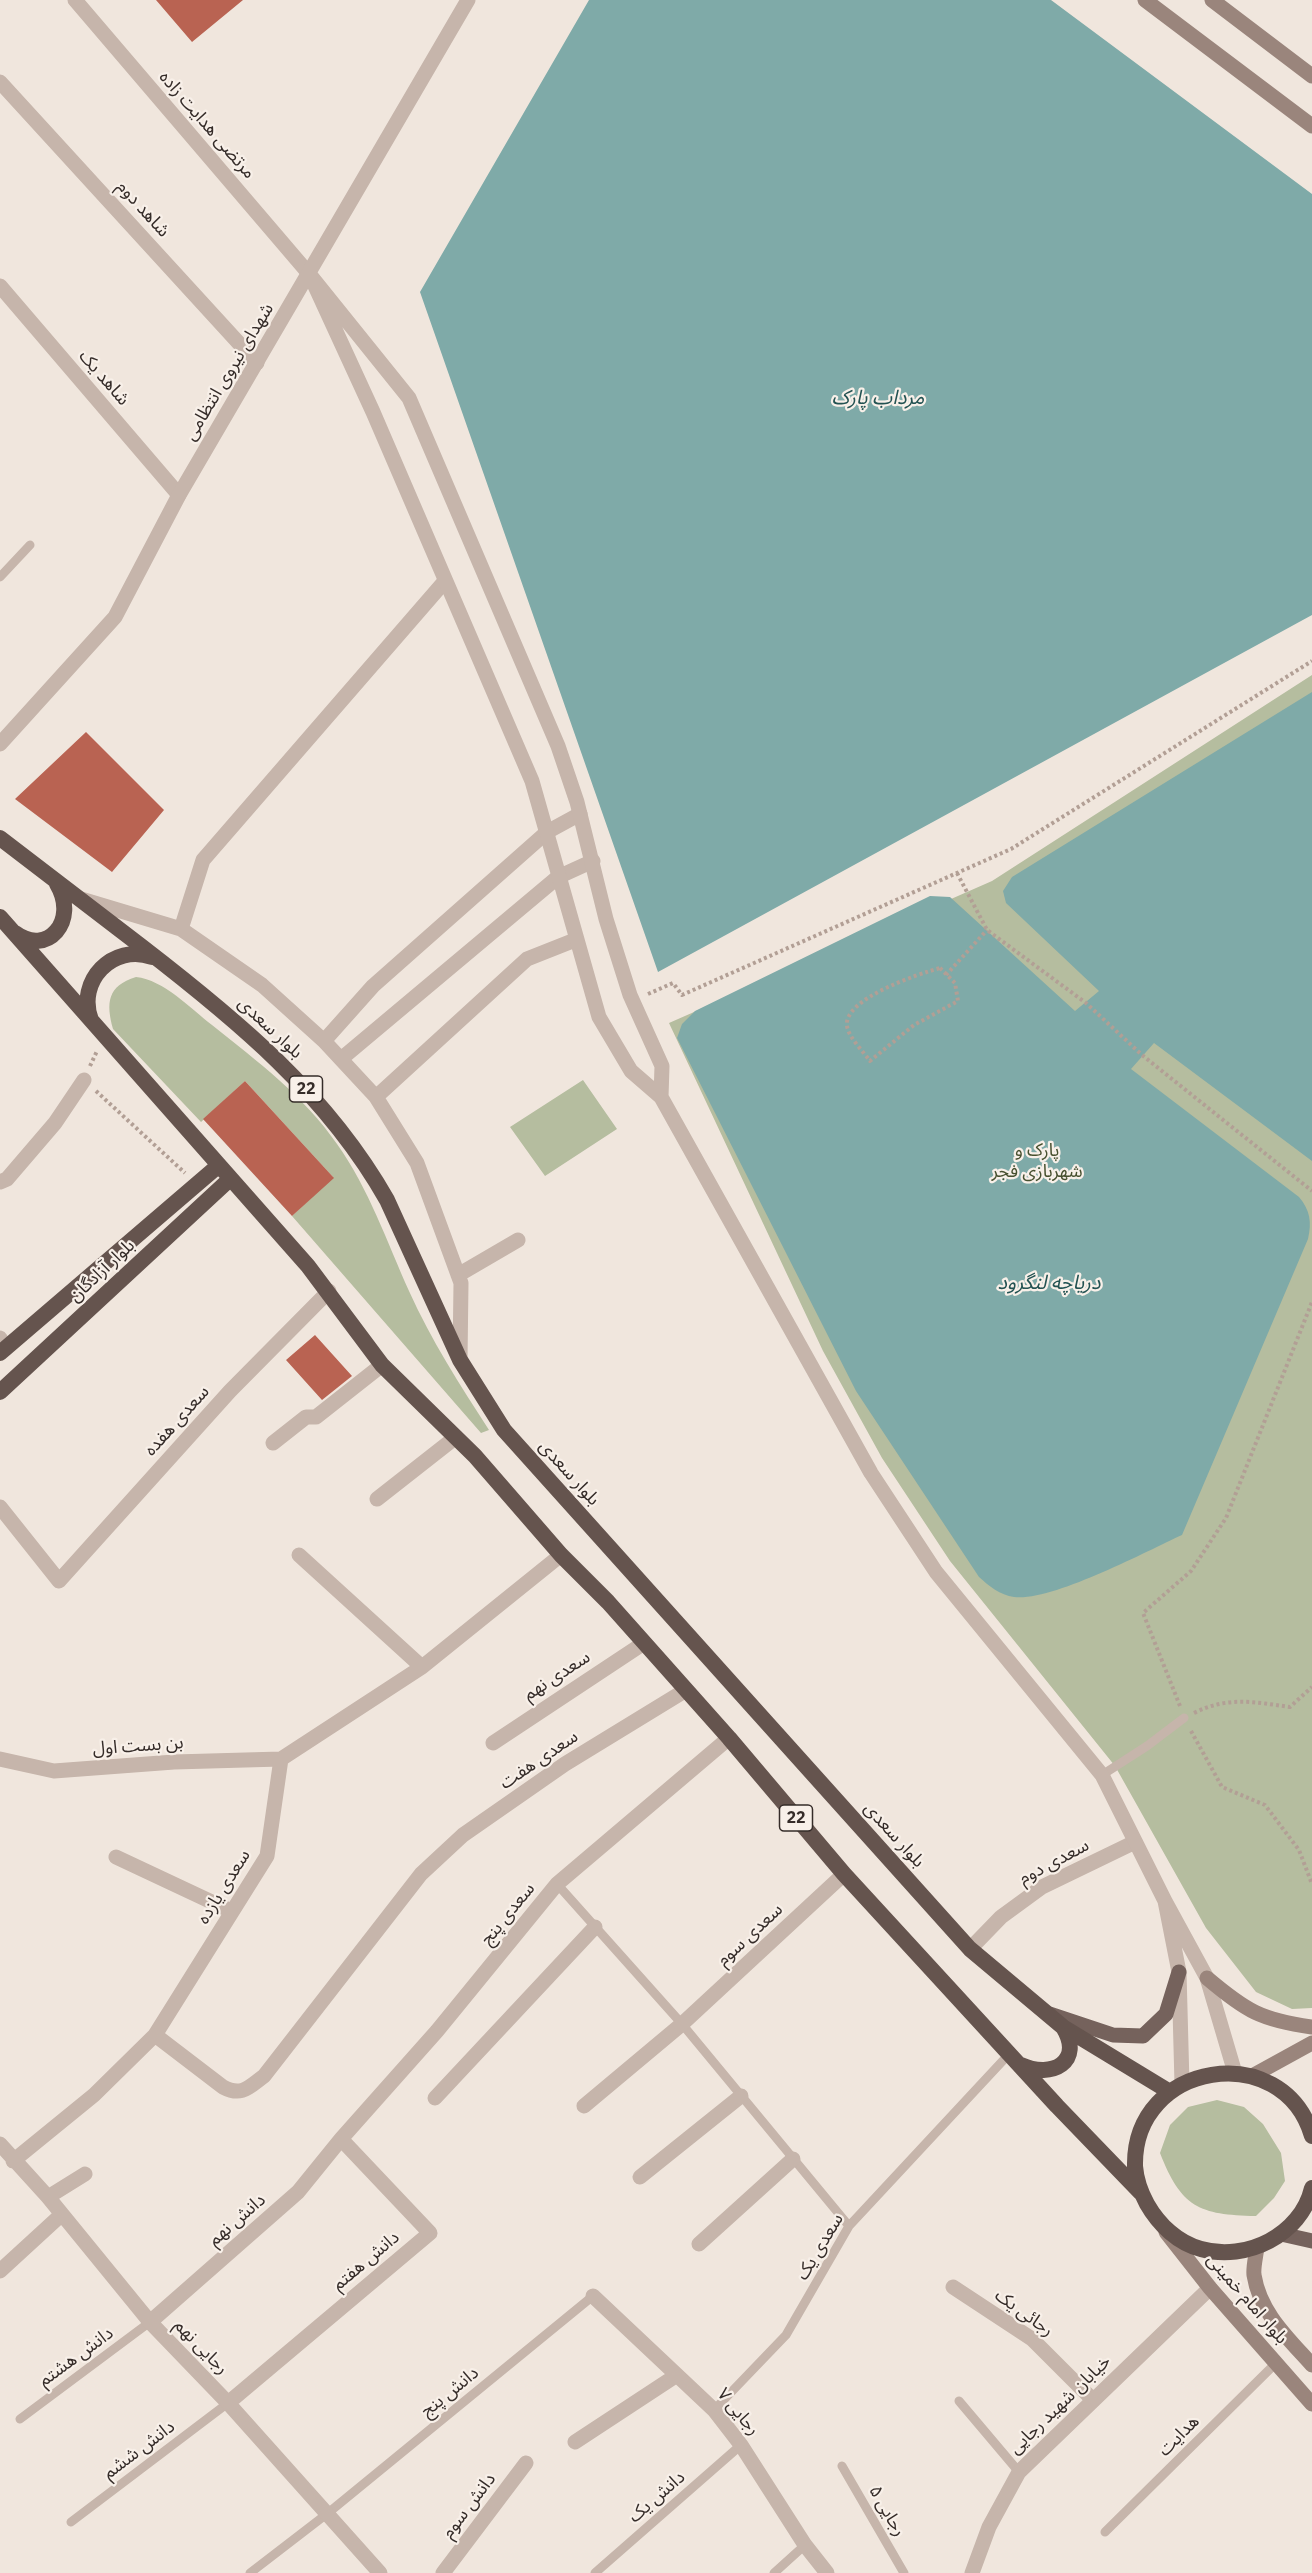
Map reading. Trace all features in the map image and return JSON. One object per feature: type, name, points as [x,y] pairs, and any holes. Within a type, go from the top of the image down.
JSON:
[{"type":"highway","name":"بلوار سعدی","points":[[0,838],[205,995],[268,1050],[310,1092],[351,1141],[387,1200],[460,1360],[504,1430],[970,1950],[1042,2012],[1063,2027],[1176,2088]]},
{"type":"highway","points":[[5,923],[18,936],[40,940],[59,929],[66,908],[64,897],[56,880]]},
{"type":"highway","name":"22","points":[[5,923],[329,1291],[382,1365],[475,1456],[561,1555],[729,1738],[844,1874],[1141,2193],[1155,2218],[1175,2237],[1201,2249],[1229,2253],[1257,2247],[1281,2234],[1299,2216],[1312,2188]]},
{"type":"highway","points":[[92,1023],[87,1001],[88,989],[100,969],[108,962],[128,954],[138,953],[159,960]]},
{"type":"highway","name":"بلوار آزادگان","points":[[2,1346],[218,1166]]},
{"type":"highway","name":"بلوار آزادگان","points":[[0,1392],[230,1179]]},
{"type":"highway","points":[[1015,2059],[1042,2072],[1059,2067],[1069,2053],[1070,2045],[1063,2027]]},
{"type":"highway","name":"22","points":[[1141,2193],[1135,2166],[1139,2138],[1150,2112],[1176,2088],[1199,2077],[1217,2073],[1252,2076],[1284,2095],[1297,2108],[1312,2133]]},
{"type":"main road","points":[[1145,0],[1312,126]]},
{"type":"main road","points":[[1212,0],[1312,76]]},
{"type":"main road","points":[[1042,2012],[1113,2035],[1143,2036],[1166,2014],[1179,1972]]},
{"type":"main road","points":[[1207,1978],[1239,2005],[1260,2015],[1280,2023],[1312,2027]]},
{"type":"main road","points":[[1252,2076],[1312,2043]]},
{"type":"main road","name":"بلوار امام خمینی","points":[[1155,2218],[1210,2288],[1312,2404]]},
{"type":"main road","points":[[1281,2234],[1312,2241]]},
{"type":"main road","name":"بلوار امام خمینی","points":[[1257,2247],[1254,2273],[1260,2297],[1272,2319],[1312,2365]]},
{"type":"street","name":"مرتضی هدایت زاده","points":[[75,0],[310,275]]},
{"type":"street","name":"شهدای نیروی انتظامی","points":[[0,744],[115,617],[179,495],[310,275],[468,0]]},
{"type":"street","name":"شاهد دوم","points":[[0,82],[257,363]]},
{"type":"street","points":[[310,275],[373,412],[532,781],[598,1017],[631,1071],[661,1097],[871,1473],[936,1572],[1102,1775],[1165,1901],[1207,1978],[1234,2073]]},
{"type":"street","points":[[310,275],[409,398],[558,746],[580,814],[606,919],[630,995],[662,1066],[661,1097]]},
{"type":"street","name":"شاهد یک","points":[[0,286],[179,495]]},
{"type":"street","points":[[182,928],[203,860],[445,581]]},
{"type":"street","points":[[324,1041],[373,987],[547,832],[580,814]]},
{"type":"street","points":[[341,1059],[558,877],[593,861]]},
{"type":"street","points":[[78,898],[182,928],[262,985],[324,1041],[376,1098],[417,1163],[461,1283],[460,1360]]},
{"type":"street","points":[[376,1098],[528,960],[575,940]]},
{"type":"street","points":[[0,1182],[7,1179],[55,1123],[84,1080]]},
{"type":"street","points":[[458,1275],[518,1240]]},
{"type":"street","name":"سعدی هفده","points":[[0,1507],[59,1581],[230,1391],[329,1291]]},
{"type":"street","points":[[273,1443],[306,1417],[316,1417],[382,1365]]},
{"type":"street","points":[[377,1499],[456,1437]]},
{"type":"street","points":[[299,1555],[422,1667]]},
{"type":"street","points":[[280,1759],[422,1667],[561,1555]]},
{"type":"street","name":"سعدی نهم","points":[[493,1743],[644,1643]]},
{"type":"street","name":"سعدی هفت","points":[[155,2035],[223,2087],[233,2093],[241,2092],[264,2076],[422,1874],[463,1835],[565,1764],[686,1690]]},
{"type":"street","name":"سعدی پنج","points":[[341,2139],[437,2031],[557,1884],[729,1738]]},
{"type":"street","name":"بن بست اول","points":[[0,1759],[54,1771],[174,1762],[280,1759]]},
{"type":"street","name":"سعدی یازده","points":[[13,2161],[94,2095],[155,2035],[267,1856],[280,1759]]},
{"type":"street","name":"سعدی دوم","points":[[970,1950],[1001,1917],[1042,1887],[1136,1842]]},
{"type":"street","points":[[116,1857],[231,1911]]},
{"type":"street","name":"سعدی سوم","points":[[584,2106],[682,2024],[844,1874]]},
{"type":"street","points":[[1165,1901],[1179,1972],[1176,2088]]},
{"type":"street","points":[[435,2098],[595,1927]]},
{"type":"street","points":[[640,2178],[741,2096]]},
{"type":"street","name":"دانش نهم","points":[[150,2322],[298,2192],[341,2139]]},
{"type":"street","name":"دانش هفتم","points":[[228,2403],[430,2233],[341,2139]]},
{"type":"street","name":"رجایی نهم","points":[[0,2144],[48,2197],[150,2322],[228,2403],[380,2573]]},
{"type":"street","points":[[699,2244],[793,2159]]},
{"type":"street","points":[[48,2197],[86,2174]]},
{"type":"street","points":[[0,2271],[62,2216]]},
{"type":"street","name":"رجائی یک","points":[[953,2287],[1032,2338],[1093,2400]]},
{"type":"street","name":"خیابان شهید رجایی","points":[[972,2573],[989,2527],[1018,2472],[1210,2288]]},
{"type":"street","name":"رجایی ۷","points":[[593,2296],[714,2410],[741,2445],[805,2545],[827,2573]]},
{"type":"street","points":[[575,2442],[677,2375]]},
{"type":"street","name":"دانش سوم","points":[[443,2573],[526,2463]]},
{"type":"lane","points":[[0,577],[30,545]]},
{"type":"lane","points":[[1102,1775],[1147,1746],[1184,1718]]},
{"type":"lane","points":[[557,1884],[682,2024],[849,2226]]},
{"type":"lane","name":"سعدی یک","points":[[714,2410],[786,2335],[849,2226],[1015,2059]]},
{"type":"lane","name":"دانش پنج","points":[[250,2573],[328,2513],[593,2296]]},
{"type":"lane","name":"دانش هشتم","points":[[20,2418],[150,2322]]},
{"type":"lane","name":"هدایت","points":[[1105,2532],[1276,2363]]},
{"type":"lane","points":[[959,2401],[1018,2472]]},
{"type":"lane","name":"دانش ششم","points":[[71,2522],[228,2403]]},
{"type":"lane","name":"دانش یک","points":[[595,2573],[741,2445]]},
{"type":"lane","name":"رجایی ۵","points":[[842,2466],[904,2573]]},
{"type":"lane","points":[[774,2573],[805,2545]]},
{"type":"path","points":[[630,995],[650,994],[673,983],[682,996],[1011,849],[1312,661]]},
{"type":"path","points":[[957,873],[987,930],[1086,1003],[1142,1055],[1312,1191]]},
{"type":"path","points":[[946,975],[987,930]]},
{"type":"path","points":[[940,968],[946,975],[955,983],[958,1001],[914,1025],[870,1061],[847,1029],[846,1019],[853,1007],[911,976],[940,968]]},
{"type":"path","points":[[104,1036],[84,1080],[197,1183]]},
{"type":"path","points":[[1312,1302],[1226,1518],[1191,1571],[1143,1612],[1184,1718],[1221,1787],[1265,1805],[1299,1850],[1312,1884]]},
{"type":"path","points":[[1184,1718],[1207,1706],[1235,1700],[1290,1707],[1312,1687]]},
{"type":"green space","name":"دریاچه لنگرود","points":[[1312,675],[1312,2008],[1292,2009],[1256,1992],[1206,1928],[1115,1766],[950,1561],[882,1458],[823,1351],[669,1023],[992,881]]},
{"type":"green space","points":[[136,977],[157,983],[186,1003],[279,1080],[324,1127],[359,1179],[427,1327],[489,1430],[481,1433],[292,1216],[333,1177],[245,1081],[201,1122],[113,1029],[110,1011],[111,997],[119,985]]},
{"type":"green space","points":[[583,1080],[617,1129],[545,1176],[510,1127]]},
{"type":"green space","points":[[1217,2100],[1244,2107],[1263,2124],[1281,2153],[1285,2181],[1274,2198],[1256,2216],[1220,2213],[1194,2204],[1176,2185],[1160,2153],[1170,2125],[1188,2107]]},
{"type":"water","name":"مرداب پارک","points":[[589,0],[1051,0],[1312,194],[1312,615],[658,972],[420,292]]},
{"type":"water","name":"دریاچه لنگرود","points":[[1312,692],[1312,1161],[1154,1043],[1131,1069],[1299,1197],[1309,1216],[1308,1239],[1182,1535],[1098,1574],[1051,1592],[1014,1597],[1004,1594],[979,1577],[856,1391],[677,1038],[682,1024],[695,1011],[930,896],[950,897],[1075,1011],[1099,991],[1006,903],[1003,891],[1012,877]]},
{"type":"building","points":[[156,0],[243,0],[192,42]]},
{"type":"building","points":[[86,732],[164,810],[112,872],[15,799]]},
{"type":"building","points":[[245,1081],[334,1178],[292,1216],[203,1119]]},
{"type":"building","points":[[315,1335],[352,1376],[322,1400],[286,1360]]},
{"type":"park label","name":"پارک و شهربازی فجر","points":[[1037,1161]]}]
